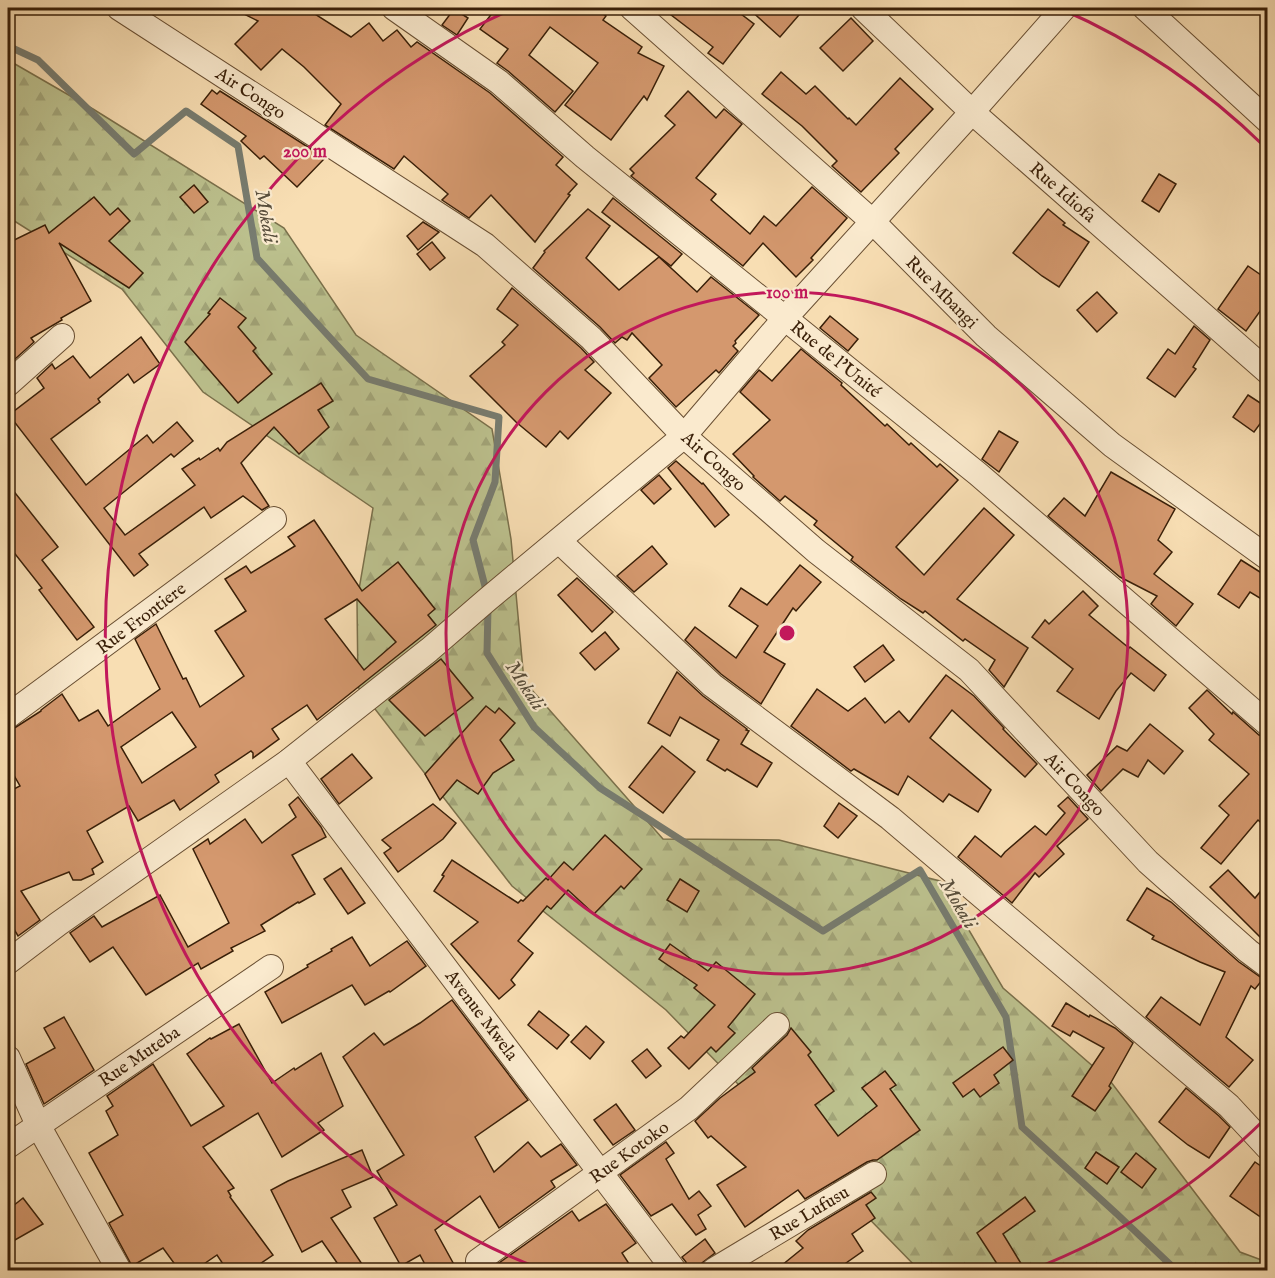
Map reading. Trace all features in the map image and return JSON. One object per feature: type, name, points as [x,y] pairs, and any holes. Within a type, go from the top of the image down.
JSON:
[{"type":"street","name":"Air Congo","points":[[119,8],[485,245],[591,338],[684,436],[816,551],[969,670],[1148,862],[1268,966]]},
{"type":"street","name":"Rue de l'Unité","points":[[394,8],[499,82],[585,157],[978,474],[1268,724]]},
{"type":"street","name":"Rue Mbangi","points":[[632,8],[872,221],[986,336],[1112,445],[1268,558]]},
{"type":"street","name":"Rue Idiofa","points":[[863,8],[972,112],[1268,372]]},
{"type":"street","points":[[8,962],[58,924],[289,761],[429,650],[684,436],[785,318],[1064,8]]},
{"type":"street","points":[[1145,8],[1268,122]]},
{"type":"street","points":[[8,384],[62,336]]},
{"type":"street","name":"Rue Frontiere","points":[[8,716],[274,519]]},
{"type":"street","points":[[558,541],[712,685],[890,818],[1229,1106],[1268,1148]]},
{"type":"street","name":"Avenue Mwela","points":[[289,761],[674,1270]]},
{"type":"street","name":"Rue Muteba","points":[[8,1146],[271,967]]},
{"type":"street","name":"Rue Kotoko","points":[[478,1270],[478,1261],[689,1108],[777,1025]]},
{"type":"street","points":[[8,1058],[38,1125],[119,1270]]},
{"type":"street","name":"Rue Lufusu","points":[[714,1270],[874,1174]]},
{"type":"green space","points":[[8,60],[93,109],[284,228],[356,335],[492,429],[511,539],[524,681],[663,839],[779,840],[940,881],[1003,988],[1111,1082],[1240,1252],[1267,1262],[1267,1270],[919,1270],[666,1010],[512,886],[358,687],[357,601],[373,508],[203,392],[122,289],[8,217]]},
{"type":"building","points":[[232,8],[306,8],[351,37],[369,23],[383,41],[397,30],[411,47],[417,42],[490,93],[563,157],[556,165],[577,184],[535,242],[491,195],[469,218],[442,200],[448,194],[404,156],[394,169],[325,125],[341,104],[304,67],[282,49],[261,70],[235,44],[258,21]]},
{"type":"building","points":[[496,8],[594,8],[606,16],[603,20],[642,47],[638,53],[664,66],[647,100],[644,96],[611,140],[565,105],[598,63],[550,27],[529,55],[573,91],[555,112],[497,63],[508,49],[480,29]]},
{"type":"building","points":[[662,8],[733,8],[754,24],[723,64],[708,53],[713,47]]},
{"type":"building","points":[[748,8],[805,8],[780,37]]},
{"type":"building","points":[[454,9],[468,18],[457,35],[442,25]]},
{"type":"building","points":[[851,18],[873,41],[843,71],[820,48]]},
{"type":"building","points":[[781,72],[806,94],[815,86],[856,125],[900,78],[933,109],[895,149],[899,153],[861,192],[832,166],[837,161],[802,126],[762,94]]},
{"type":"building","points":[[212,90],[217,94],[220,91],[325,158],[297,187],[264,156],[260,159],[241,141],[246,136],[201,104]]},
{"type":"building","points":[[688,91],[716,118],[724,109],[742,124],[696,178],[716,194],[711,200],[750,234],[764,216],[776,226],[812,187],[847,218],[796,277],[763,243],[743,266],[631,176],[634,173],[630,169],[675,125],[665,116]]},
{"type":"building","points":[[1159,174],[1176,184],[1159,212],[1142,201]]},
{"type":"building","points":[[194,185],[208,202],[194,213],[180,197]]},
{"type":"building","points":[[94,197],[110,215],[118,208],[130,221],[109,241],[143,273],[129,288],[59,243],[91,301],[31,338],[34,342],[14,360],[8,352],[8,243],[45,225],[49,233]]},
{"type":"building","points":[[613,198],[682,254],[671,266],[602,212]]},
{"type":"building","points":[[588,209],[610,226],[586,258],[619,290],[659,257],[697,292],[711,277],[759,315],[735,341],[733,346],[738,351],[719,373],[716,370],[676,407],[649,378],[662,365],[632,333],[627,340],[622,337],[615,343],[533,268],[544,251]]},
{"type":"building","points":[[1048,209],[1065,223],[1063,225],[1089,242],[1059,287],[1013,253]]},
{"type":"building","points":[[423,222],[439,232],[418,250],[407,236]]},
{"type":"building","points":[[432,242],[445,258],[430,270],[417,254]]},
{"type":"building","points":[[1248,266],[1268,280],[1268,300],[1246,331],[1218,309]]},
{"type":"building","points":[[512,288],[581,348],[594,362],[585,370],[611,393],[568,439],[560,431],[546,447],[516,422],[470,376],[505,345],[502,342],[518,325],[497,309]]},
{"type":"building","points":[[1097,292],[1117,313],[1097,332],[1077,310]]},
{"type":"building","points":[[220,298],[246,318],[238,327],[256,348],[253,351],[272,374],[238,403],[185,342],[210,314],[208,313]]},
{"type":"building","points":[[830,316],[858,339],[848,351],[820,328]]},
{"type":"building","points":[[1194,326],[1210,340],[1193,367],[1196,369],[1175,397],[1147,378],[1168,349],[1175,354]]},
{"type":"building","points":[[141,337],[160,364],[134,383],[128,374],[98,399],[100,402],[51,439],[86,485],[147,435],[153,443],[177,422],[193,441],[174,457],[171,454],[104,508],[125,535],[195,485],[182,469],[199,458],[200,460],[218,448],[220,451],[227,442],[321,383],[333,401],[318,410],[329,427],[299,454],[274,427],[241,463],[269,506],[262,510],[243,496],[211,518],[204,507],[139,554],[148,565],[134,576],[9,415],[44,388],[37,378],[52,364],[55,369],[73,356],[90,378]]},
{"type":"building","points":[[801,349],[842,383],[841,385],[885,426],[887,424],[909,445],[911,443],[937,467],[940,464],[958,480],[896,547],[924,575],[984,508],[1014,535],[957,599],[1028,648],[1004,687],[989,670],[995,660],[965,639],[963,641],[925,611],[923,613],[901,599],[851,560],[853,557],[814,525],[817,521],[785,496],[780,501],[753,477],[733,454],[770,420],[740,392],[759,370],[772,381]]},
{"type":"building","points":[[1248,395],[1268,408],[1268,413],[1254,432],[1233,417]]},
{"type":"building","points":[[999,431],[1018,442],[999,472],[982,459]]},
{"type":"building","points":[[676,461],[703,483],[729,515],[715,527],[668,468]]},
{"type":"building","points":[[1111,472],[1175,509],[1158,540],[1172,552],[1154,574],[1193,604],[1176,626],[1151,604],[1157,596],[1120,577],[1048,516],[1064,498],[1085,516]]},
{"type":"building","points":[[659,475],[671,489],[654,504],[641,490]]},
{"type":"building","points":[[8,484],[58,547],[42,560],[94,627],[77,640],[39,590],[42,588],[8,545]]},
{"type":"building","points":[[314,520],[362,591],[398,562],[435,609],[428,615],[436,625],[317,720],[307,705],[272,729],[279,739],[253,758],[251,751],[215,775],[219,782],[180,810],[174,800],[138,821],[129,806],[87,831],[103,862],[92,869],[94,874],[81,880],[73,880],[69,872],[21,891],[40,920],[18,936],[8,919],[8,792],[20,786],[8,765],[8,731],[41,711],[62,694],[79,721],[98,710],[108,726],[160,689],[135,639],[156,624],[183,679],[186,678],[200,707],[244,676],[215,631],[246,611],[225,579],[246,566],[251,573],[295,546],[288,537]],"holes":[[[357,599],[396,642],[364,670],[325,619]],[[172,712],[196,747],[142,783],[121,747]]]},
{"type":"building","points":[[652,546],[667,564],[634,592],[617,576]]},
{"type":"building","points":[[1241,560],[1268,577],[1268,603],[1250,592],[1239,608],[1218,594]]},
{"type":"building","points":[[800,565],[821,582],[796,611],[793,608],[764,652],[785,664],[761,704],[721,674],[685,640],[695,627],[736,658],[758,626],[729,606],[741,588],[767,605]]},
{"type":"building","points":[[577,578],[613,612],[592,632],[558,595]]},
{"type":"building","points":[[1083,591],[1098,606],[1089,615],[1166,675],[1154,691],[1131,673],[1116,691],[1099,719],[1057,691],[1073,669],[1032,637],[1045,620],[1049,624]]},
{"type":"building","points":[[605,632],[619,649],[595,670],[580,653]]},
{"type":"building","points":[[883,645],[894,660],[865,682],[854,667]]},
{"type":"building","points":[[441,659],[473,698],[425,736],[389,700]]},
{"type":"building","points":[[677,672],[703,696],[749,731],[741,744],[772,763],[757,787],[707,760],[719,740],[680,717],[670,736],[648,723]]},
{"type":"building","points":[[946,675],[974,696],[1037,764],[1025,777],[952,710],[930,738],[991,790],[978,812],[949,794],[943,802],[908,776],[898,795],[854,769],[851,771],[791,726],[817,689],[848,711],[865,698],[885,723],[899,711],[909,722]]},
{"type":"building","points":[[1207,690],[1232,714],[1233,712],[1259,735],[1268,738],[1268,829],[1258,820],[1221,864],[1201,848],[1229,815],[1219,806],[1249,774],[1209,740],[1214,734],[1189,708]]},
{"type":"building","points":[[486,706],[495,713],[499,708],[515,723],[500,740],[514,760],[493,773],[478,794],[457,780],[440,800],[425,774]]},
{"type":"building","points":[[1150,724],[1183,751],[1164,774],[1148,760],[1138,777],[1123,769],[1101,791],[1087,775],[1117,746],[1127,751]]},
{"type":"building","points":[[662,746],[695,772],[663,813],[629,787]]},
{"type":"building","points":[[352,754],[372,778],[339,804],[321,779]]},
{"type":"building","points":[[298,797],[326,837],[292,855],[315,894],[261,925],[265,931],[231,948],[233,951],[201,969],[198,963],[146,995],[113,947],[90,962],[70,933],[94,916],[102,927],[160,895],[188,947],[229,923],[193,849],[208,839],[210,844],[245,819],[262,843],[296,817],[289,805]]},
{"type":"building","points":[[1068,797],[1088,819],[1057,846],[1064,854],[1039,877],[1035,873],[1012,903],[958,857],[975,836],[1001,857],[1035,826],[1046,835],[1065,813],[1058,806]]},
{"type":"building","points":[[839,803],[857,816],[838,838],[824,826]]},
{"type":"building","points":[[433,804],[456,823],[443,839],[398,872],[384,853],[391,848],[382,840]]},
{"type":"building","points":[[605,835],[642,869],[624,889],[621,886],[594,914],[568,890],[551,909],[547,906],[518,941],[533,953],[511,980],[515,985],[499,999],[451,944],[478,922],[434,891],[444,876],[442,875],[452,860],[518,903],[523,901],[546,878],[548,880],[564,862],[573,870]]},
{"type":"building","points":[[341,868],[365,903],[348,914],[324,879]]},
{"type":"building","points":[[1228,870],[1255,898],[1268,882],[1268,945],[1210,887]]},
{"type":"building","points":[[680,879],[699,891],[687,912],[667,900]]},
{"type":"building","points":[[1147,888],[1171,902],[1239,962],[1263,979],[1255,989],[1251,986],[1226,1037],[1253,1060],[1229,1087],[1146,1017],[1161,997],[1200,1025],[1225,972],[1152,939],[1154,936],[1127,920]]},
{"type":"building","points":[[352,937],[370,966],[407,941],[426,966],[390,992],[365,1005],[352,985],[282,1023],[265,992],[308,967],[307,965]]},
{"type":"building","points":[[670,944],[708,971],[716,962],[755,994],[728,1027],[735,1033],[716,1052],[711,1047],[689,1069],[668,1048],[681,1036],[684,1038],[715,1005],[694,988],[697,985],[659,959]]},
{"type":"building","points":[[452,1000],[528,1100],[475,1137],[494,1172],[528,1142],[541,1157],[561,1144],[577,1165],[551,1181],[555,1187],[499,1228],[480,1196],[435,1230],[457,1270],[428,1270],[420,1255],[401,1266],[374,1218],[397,1205],[377,1171],[404,1155],[343,1057],[374,1033],[384,1045]]},
{"type":"building","points":[[1066,1003],[1089,1017],[1090,1015],[1115,1028],[1133,1043],[1109,1086],[1111,1088],[1095,1111],[1072,1096],[1104,1048],[1073,1031],[1070,1036],[1052,1026]]},
{"type":"building","points":[[539,1011],[569,1035],[557,1049],[528,1025]]},
{"type":"building","points":[[64,1017],[94,1070],[44,1104],[26,1064],[55,1048],[44,1028]]},
{"type":"building","points":[[239,1024],[272,1083],[321,1053],[343,1106],[318,1123],[324,1130],[282,1157],[258,1113],[203,1147],[234,1188],[228,1191],[230,1197],[273,1255],[251,1270],[227,1270],[217,1255],[195,1270],[179,1270],[163,1248],[132,1266],[109,1223],[123,1215],[89,1153],[118,1135],[106,1111],[113,1106],[107,1096],[153,1064],[191,1126],[224,1106],[187,1054],[210,1038]]},
{"type":"building","points":[[586,1026],[604,1042],[590,1059],[571,1042]]},
{"type":"building","points":[[791,1028],[811,1052],[808,1055],[834,1091],[815,1105],[838,1136],[877,1106],[862,1088],[885,1071],[896,1085],[890,1089],[920,1130],[877,1160],[867,1162],[805,1199],[798,1190],[745,1227],[717,1185],[746,1167],[711,1136],[708,1138],[695,1121],[720,1098],[755,1072],[752,1068],[787,1035]]},
{"type":"building","points":[[1003,1047],[1013,1060],[994,1075],[999,1083],[980,1097],[974,1089],[963,1097],[953,1083]]},
{"type":"building","points":[[647,1049],[661,1066],[646,1078],[632,1061]]},
{"type":"building","points":[[1186,1088],[1230,1127],[1209,1158],[1159,1122]]},
{"type":"building","points":[[616,1104],[635,1130],[613,1145],[594,1120]]},
{"type":"building","points":[[666,1142],[674,1153],[666,1159],[689,1199],[699,1191],[711,1206],[698,1215],[706,1229],[696,1235],[672,1204],[651,1216],[620,1175]]},
{"type":"building","points":[[362,1150],[373,1177],[342,1190],[351,1207],[331,1218],[366,1270],[342,1270],[322,1241],[302,1252],[271,1190]]},
{"type":"building","points":[[1096,1152],[1119,1167],[1107,1184],[1085,1168]]},
{"type":"building","points":[[1136,1153],[1156,1169],[1142,1188],[1121,1172]]},
{"type":"building","points":[[1255,1162],[1268,1171],[1268,1222],[1230,1196]]},
{"type":"building","points":[[871,1192],[876,1198],[866,1205],[875,1218],[852,1234],[863,1251],[836,1270],[776,1270],[803,1248],[796,1241],[808,1230]]},
{"type":"building","points":[[1025,1197],[1035,1211],[1003,1234],[1025,1270],[1001,1270],[977,1233]]},
{"type":"building","points":[[23,1198],[43,1224],[15,1240],[8,1228],[8,1210]]},
{"type":"building","points":[[606,1204],[636,1243],[622,1253],[633,1270],[492,1270],[572,1211],[579,1221]]},
{"type":"building","points":[[705,1239],[715,1253],[702,1263],[700,1270],[688,1270],[682,1257]]},
{"type":"waterway","name":"Mokali","points":[[8,46],[38,60],[134,154],[186,111],[238,146],[257,258],[368,379],[499,417],[495,482],[473,540],[487,594]]},
{"type":"waterway","name":"Mokali","points":[[488,608],[487,653],[534,727],[600,788],[823,931],[920,870],[1006,1017],[1022,1127],[1176,1270]]}]
